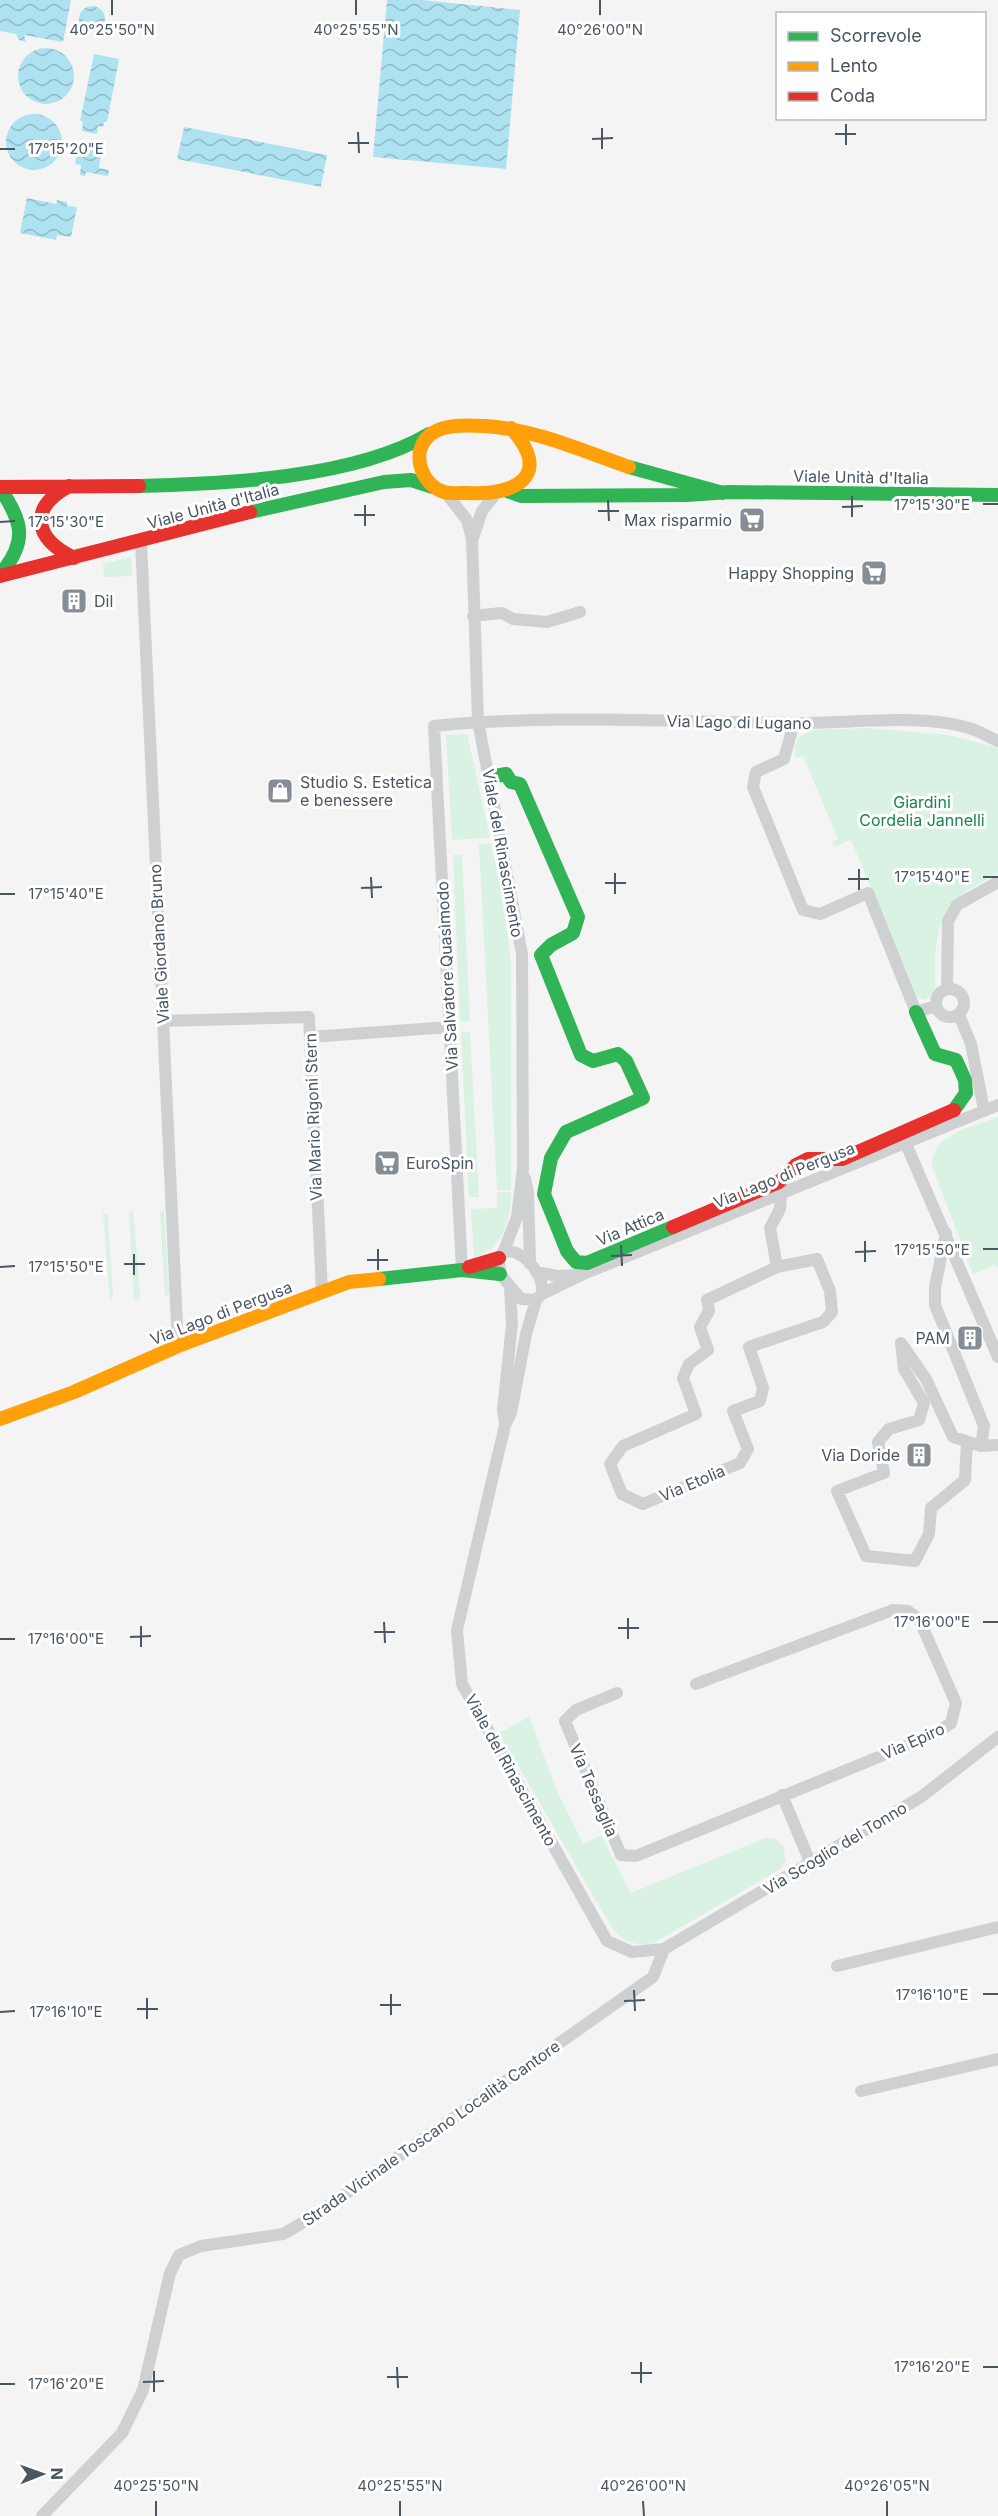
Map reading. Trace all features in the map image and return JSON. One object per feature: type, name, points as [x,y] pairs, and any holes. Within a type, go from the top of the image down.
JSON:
[{"type":"main road","name":"Viale Unità d'Italia","points":[[0,487],[217,484],[312,473],[384,454],[416,443],[430,433],[454,425],[511,428],[661,477],[723,493]]},
{"type":"main road","points":[[502,491],[521,480],[528,468],[529,454],[523,439],[511,428]]},
{"type":"main road","points":[[430,433],[422,443],[418,455],[422,475],[440,490]]},
{"type":"main road","name":"Viale Unità d'Italia","points":[[0,576],[315,496],[384,482],[411,480],[440,490],[502,491],[521,496],[723,493],[998,495]]},
{"type":"main road","points":[[71,486],[49,499],[41,513],[41,525],[44,537],[49,544],[74,558]]},
{"type":"main road","points":[[0,487],[12,503],[21,524],[18,548],[0,576]]},
{"type":"main road","name":"Via Attica","points":[[490,777],[506,774],[511,782],[520,784],[578,917],[578,927],[570,936],[553,943],[541,955],[581,1055],[593,1062],[618,1054],[626,1060],[643,1098],[566,1132],[551,1158],[544,1194],[567,1251],[576,1262],[587,1263],[779,1182],[796,1165],[808,1159]]},
{"type":"main road","points":[[808,1159],[842,1158],[954,1110],[964,1103],[968,1092],[965,1076],[956,1060],[935,1054],[916,1012]]},
{"type":"main road","name":"Via Lago di Pergusa","points":[[462,1270],[501,1255]]},
{"type":"main road","name":"Via Lago di Pergusa","points":[[0,1419],[74,1392],[178,1346],[349,1282],[462,1270],[500,1274]]},
{"type":"street","name":"Viale del Rinascimento","points":[[440,490],[467,520],[472,539],[478,721],[522,954],[523,1168]]},
{"type":"street","name":"Viale del Rinascimento","points":[[472,539],[482,512],[502,491]]},
{"type":"street","name":"Viale Giordano Bruno","points":[[141,542],[178,1346]]},
{"type":"street","points":[[473,616],[502,613],[513,619],[547,622],[580,612]]},
{"type":"street","name":"Via Salvatore Quasìmodo","points":[[434,711],[462,1270]]},
{"type":"street","name":"Via Lago di Lugano","points":[[478,721],[649,720],[794,723],[918,721],[968,728],[998,741]]},
{"type":"street","points":[[434,726],[478,721]]},
{"type":"street","points":[[794,723],[784,759],[756,772],[753,787],[803,910],[820,914],[867,893],[916,1012],[936,1006]]},
{"type":"street","points":[[947,989],[948,921],[957,905],[998,882]]},
{"type":"street","points":[[947,989],[957,991],[963,998],[964,1007],[959,1015],[945,1017],[936,1006],[940,993],[947,989]]},
{"type":"street","points":[[959,1015],[971,1044],[984,1110]]},
{"type":"street","name":"Via Mario Rigoni Stern","points":[[162,1021],[309,1017],[322,1292]]},
{"type":"street","points":[[310,1037],[450,1027]]},
{"type":"street","name":"Via Lago di Pergusa","points":[[539,1297],[581,1275],[998,1105]]},
{"type":"street","points":[[906,1144],[946,1231],[998,1357]]},
{"type":"street","points":[[808,1159],[815,1181]]},
{"type":"street","points":[[501,1255],[516,1253],[533,1268],[541,1280],[539,1297],[521,1299],[500,1274],[501,1255],[517,1217],[523,1168]]},
{"type":"street","points":[[523,1168],[528,1192],[533,1268]]},
{"type":"street","points":[[777,1267],[770,1228],[780,1209],[781,1194]]},
{"type":"street","points":[[946,1231],[935,1287],[935,1305],[984,1426],[981,1446]]},
{"type":"street","name":"Via Etolia","points":[[817,1259],[830,1291],[832,1312],[823,1322],[748,1347],[763,1388],[760,1401],[733,1411],[747,1449],[740,1463],[643,1504],[622,1494],[610,1464],[623,1446],[696,1414],[683,1378],[689,1364],[708,1350],[700,1327],[710,1311],[707,1300],[777,1267],[817,1259]]},
{"type":"street","points":[[533,1268],[556,1276],[581,1275]]},
{"type":"street","name":"Viale del Rinascimento","points":[[505,1425],[503,1410],[512,1324],[510,1287]]},
{"type":"street","name":"Viale del Rinascimento","points":[[539,1297],[526,1334],[511,1413],[505,1425],[457,1630],[462,1684],[608,1941],[632,1952],[664,1949]]},
{"type":"street","points":[[968,1442],[965,1480],[931,1508],[929,1534],[915,1561],[866,1556],[837,1491],[884,1473],[878,1442],[889,1429],[919,1420],[924,1403],[904,1369],[901,1344],[926,1379],[953,1437],[981,1446],[998,1445]]},
{"type":"street","name":"Via Epiro","points":[[696,1684],[893,1610],[908,1611],[919,1619],[956,1703],[951,1724],[935,1734],[782,1796]]},
{"type":"street","name":"Via Tessaglia","points":[[617,1693],[576,1710],[565,1721],[621,1855],[636,1856],[782,1796]]},
{"type":"street","name":"Via Scoglio del Tonno","points":[[664,1949],[921,1797],[998,1737]]},
{"type":"street","points":[[782,1796],[810,1862]]},
{"type":"street","points":[[837,1966],[998,1927]]},
{"type":"street","name":"Strada Vicinale Toscano Località Cantore","points":[[42,2516],[122,2433],[143,2391],[170,2273],[179,2254],[201,2246],[283,2234],[314,2216],[653,1977],[664,1949]]},
{"type":"street","points":[[861,2091],[998,2059]]},
{"type":"green space","points":[[131,557],[132,576],[104,577],[103,564]]},
{"type":"green space","name":"Giardini Cordelia Jannelli","points":[[868,728],[949,735],[998,748],[998,874],[959,897],[945,915],[937,942],[935,993],[925,1000],[917,998],[851,840],[834,847],[832,842],[838,839],[803,756],[796,758],[794,748],[798,738],[811,730]]},
{"type":"green space","points":[[467,734],[490,838],[452,840],[446,735]]},
{"type":"green space","points":[[491,843],[503,897],[511,963],[511,1190],[497,1190],[479,844]]},
{"type":"green space","points":[[453,855],[462,855],[470,1021],[460,1021]]},
{"type":"green space","points":[[461,1032],[470,1032],[479,1197],[469,1197]]},
{"type":"green space","points":[[998,1117],[998,1267],[994,1265],[973,1274],[932,1166],[934,1155],[946,1139],[966,1128]]},
{"type":"green space","points":[[497,1192],[511,1192],[507,1223],[492,1247],[474,1258],[471,1209],[497,1208]]},
{"type":"green space","points":[[133,1209],[140,1296],[138,1301],[134,1297],[129,1212]]},
{"type":"green space","points":[[164,1210],[169,1293],[165,1297],[160,1212]]},
{"type":"green space","points":[[103,1212],[108,1215],[113,1296],[110,1300]]},
{"type":"green space","points":[[529,1717],[559,1795],[583,1844],[601,1835],[631,1893],[765,1838],[776,1839],[783,1846],[786,1861],[780,1869],[654,1943],[636,1944],[626,1940],[612,1928],[499,1733]]},
{"type":"water","points":[[0,0],[71,0],[63,42],[24,35],[26,42],[19,40],[16,34],[0,31]]},
{"type":"water","points":[[387,0],[422,0],[520,10],[506,169],[373,157]]},
{"type":"water","points":[[92,6],[101,10],[105,19],[101,28],[92,32],[83,28],[79,19],[83,10]]},
{"type":"water","points":[[40,48],[52,48],[66,56],[74,70],[72,87],[66,96],[52,104],[40,104],[23,92],[18,82],[18,70],[30,53]]},
{"type":"water","points":[[94,54],[119,59],[107,122],[104,122],[103,127],[98,126],[97,134],[82,131],[83,122],[80,121]]},
{"type":"water","points":[[28,114],[40,114],[54,122],[62,136],[60,153],[54,162],[40,170],[28,170],[11,158],[6,148],[6,136],[18,119]]},
{"type":"water","points":[[184,127],[327,155],[321,187],[177,159]]},
{"type":"water","points":[[79,144],[102,148],[99,168],[109,170],[108,176],[86,172],[85,176],[80,175],[81,165],[75,164]]},
{"type":"water","points":[[27,198],[56,204],[57,200],[67,202],[67,206],[77,207],[71,237],[57,235],[56,240],[20,233]]},
{"type":"traffic: fast","points":[[139,486],[288,476],[365,460],[399,449],[429,434]]},
{"type":"traffic: fast","points":[[629,467],[723,493]]},
{"type":"traffic: fast","points":[[250,512],[384,482],[411,480],[433,487]]},
{"type":"traffic: fast","points":[[0,488],[14,512],[19,532],[15,552],[0,575]]},
{"type":"traffic: fast","points":[[507,491],[521,496],[687,495],[729,492],[998,495]]},
{"type":"traffic: fast","points":[[490,777],[506,774],[511,782],[520,784],[578,917],[573,933],[551,945],[541,955],[581,1055],[593,1061],[618,1054],[626,1061],[643,1098],[566,1132],[551,1158],[544,1194],[567,1251],[576,1262],[587,1263],[673,1227]]},
{"type":"traffic: fast","points":[[916,1012],[935,1054],[956,1060],[965,1080],[966,1093],[954,1110]]},
{"type":"traffic: fast","points":[[379,1279],[462,1270],[500,1274]]},
{"type":"traffic: slow","points":[[511,428],[523,445],[529,459],[529,470],[523,480],[513,486],[500,491],[484,493],[450,493],[437,488],[425,477],[420,463],[421,447],[425,440],[437,430],[461,426],[485,426],[503,428],[522,431],[629,467]]},
{"type":"traffic: slow","points":[[0,1419],[74,1392],[178,1346],[349,1282],[379,1279]]},
{"type":"traffic: jam","points":[[69,486],[47,504],[42,514],[41,524],[51,542],[74,558]]},
{"type":"traffic: jam","points":[[0,487],[139,486]]},
{"type":"traffic: jam","points":[[0,576],[250,512]]},
{"type":"traffic: jam","points":[[673,1227],[779,1182],[796,1165],[808,1159],[842,1159],[954,1110]]},
{"type":"traffic: jam","points":[[469,1267],[499,1258]]},
{"type":"place","name":"Max risparmio","points":[[752,520]]},
{"type":"place","name":"Happy Shopping","points":[[874,573]]},
{"type":"place","name":"Dil","points":[[74,601]]},
{"type":"place","name":"Studio S. Estetica e benessere","points":[[280,791]]},
{"type":"place","name":"EuroSpin","points":[[387,1163]]},
{"type":"place","name":"PAM","points":[[970,1338]]},
{"type":"place","name":"Via Doride","points":[[919,1455]]}]
